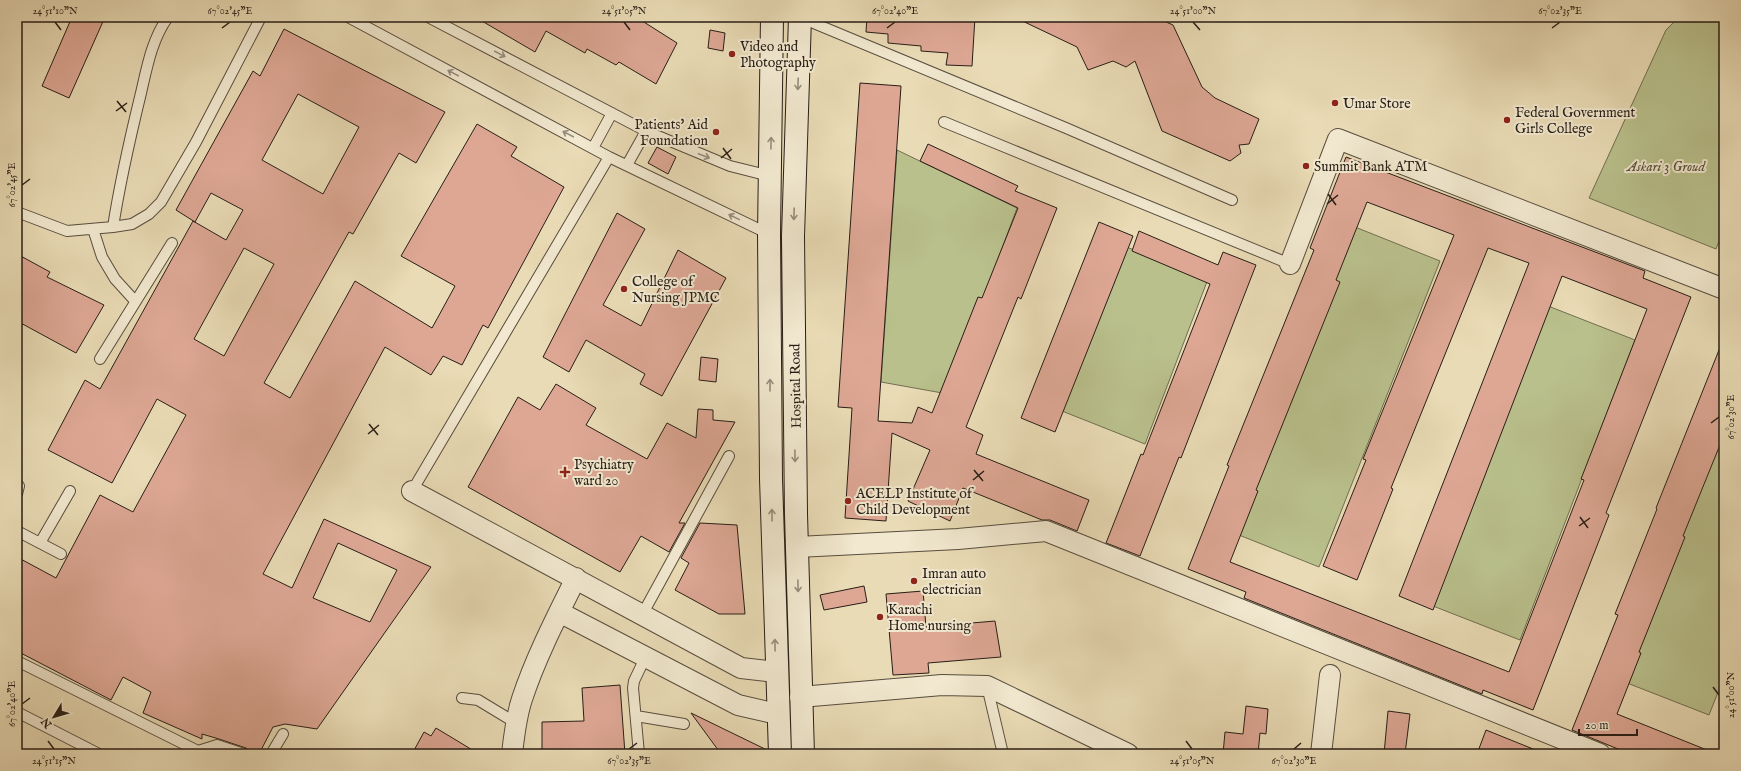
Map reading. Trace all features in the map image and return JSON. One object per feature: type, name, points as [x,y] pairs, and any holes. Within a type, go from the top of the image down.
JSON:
[{"type":"main road","name":"Hospital Road","points":[[772,17],[769,234],[771,479],[777,714],[780,754]]},
{"type":"main road","name":"Hospital Road","points":[[799,17],[793,236],[797,547],[802,754]]},
{"type":"street","points":[[1290,264],[1338,139],[1724,289]]},
{"type":"street","points":[[412,490],[741,668],[776,672]]},
{"type":"street","points":[[797,547],[958,539],[1046,530],[1600,754]]},
{"type":"street","points":[[512,754],[516,723],[522,700],[559,612],[576,578]]},
{"type":"street","points":[[559,612],[645,658],[738,704],[777,714]]},
{"type":"street","points":[[1321,754],[1330,675]]},
{"type":"street","points":[[800,697],[942,684],[987,686],[1128,754]]},
{"type":"lane","points":[[113,227],[124,162],[144,80],[158,31],[168,17]]},
{"type":"lane","points":[[17,212],[68,231],[132,224],[149,214],[161,202],[196,142],[261,17]]},
{"type":"lane","points":[[348,17],[609,157],[769,234]]},
{"type":"lane","points":[[428,17],[646,131],[730,166],[770,176]]},
{"type":"lane","points":[[799,17],[1066,128],[1232,200]]},
{"type":"lane","points":[[593,148],[612,113]]},
{"type":"lane","points":[[944,122],[1290,264]]},
{"type":"lane","points":[[627,165],[646,131]]},
{"type":"lane","points":[[412,490],[609,157]]},
{"type":"lane","points":[[93,229],[102,257],[116,279],[135,302]]},
{"type":"lane","points":[[100,359],[172,243]]},
{"type":"lane","points":[[642,615],[729,456]]},
{"type":"lane","points":[[17,484],[19,486],[17,494]]},
{"type":"lane","points":[[40,543],[70,491]]},
{"type":"lane","points":[[17,531],[61,554]]},
{"type":"lane","points":[[639,754],[634,681],[645,658]]},
{"type":"lane","points":[[17,660],[198,751],[217,745],[244,754]]},
{"type":"lane","points":[[987,686],[1003,754]]},
{"type":"lane","points":[[462,698],[478,700],[516,723]]},
{"type":"lane","points":[[17,712],[100,754]]},
{"type":"lane","points":[[636,716],[684,724]]},
{"type":"lane","points":[[271,754],[283,734]]},
{"type":"green space","name":"Askari 3 Groud","points":[[1679,17],[1717,17],[1724,21],[1724,228],[1716,249],[1589,198],[1666,30]]},
{"type":"green space","points":[[897,150],[1017,208],[948,394],[881,382]]},
{"type":"green space","points":[[1355,227],[1440,261],[1319,567],[1234,533]]},
{"type":"green space","points":[[1124,246],[1208,279],[1145,444],[1062,411]]},
{"type":"green space","points":[[1548,306],[1635,340],[1520,640],[1433,606]]},
{"type":"green space","points":[[1724,416],[1724,677],[1709,715],[1622,681]]},
{"type":"building","points":[[72,17],[105,17],[69,98],[42,86]]},
{"type":"building","points":[[475,17],[636,17],[677,43],[656,84],[619,62],[616,65],[587,49],[585,53],[546,31],[535,52]]},
{"type":"building","points":[[867,17],[975,17],[972,66],[946,65],[948,53],[921,51],[921,46],[888,43],[888,34],[866,32]]},
{"type":"building","points":[[1014,17],[1155,17],[1173,25],[1202,87],[1215,98],[1259,119],[1249,144],[1239,145],[1241,153],[1230,161],[1162,131],[1135,61],[1126,67],[1113,61],[1088,70],[1077,47]]},
{"type":"building","points":[[284,29],[445,112],[416,163],[399,153],[353,234],[349,232],[264,383],[290,398],[355,281],[432,328],[455,286],[401,256],[477,124],[517,147],[511,156],[564,187],[488,328],[483,325],[462,365],[443,356],[431,375],[385,347],[263,574],[292,588],[324,519],[431,567],[317,729],[285,724],[273,727],[259,754],[255,754],[246,748],[202,734],[202,739],[143,713],[151,692],[123,677],[111,700],[17,651],[17,557],[56,578],[100,495],[133,512],[186,415],[157,399],[112,483],[48,450],[85,380],[100,389],[193,221],[226,240],[243,210],[211,193],[195,222],[176,210],[253,71],[260,76]],"holes":[[[298,94],[359,127],[323,194],[262,160]],[[244,248],[274,264],[224,356],[194,339]],[[338,543],[397,570],[370,622],[313,598]]]},
{"type":"building","points":[[710,30],[725,33],[723,51],[708,48]]},
{"type":"building","points":[[860,83],[901,86],[878,421],[912,423],[918,407],[932,413],[978,297],[982,298],[1018,208],[920,161],[928,144],[1018,186],[1015,191],[1057,208],[1021,299],[1018,297],[966,427],[983,435],[976,454],[1089,500],[1077,531],[1050,520],[1042,520],[963,488],[950,521],[908,501],[930,450],[892,433],[886,521],[845,518],[852,408],[838,407]]},
{"type":"building","points":[[657,147],[676,157],[668,174],[648,163]]},
{"type":"building","points":[[1346,157],[1645,271],[1643,278],[1691,297],[1606,513],[1609,515],[1533,710],[1483,690],[1482,694],[1244,598],[1246,592],[1188,569],[1229,466],[1227,465],[1314,250],[1310,248]],"holes":[[[1367,202],[1454,235],[1363,459],[1366,460],[1323,566],[1357,580],[1393,489],[1391,488],[1488,248],[1529,263],[1399,596],[1433,610],[1562,276],[1647,309],[1581,479],[1584,480],[1509,672],[1230,562],[1258,491],[1256,490],[1340,282],[1336,280]]]},
{"type":"building","points":[[617,213],[645,229],[603,305],[641,326],[678,250],[726,278],[662,396],[640,384],[645,374],[586,340],[569,372],[543,357]]},
{"type":"building","points":[[1099,222],[1133,236],[1055,432],[1021,418]]},
{"type":"building","points":[[1139,231],[1218,265],[1223,252],[1256,265],[1181,458],[1179,457],[1140,556],[1106,543],[1141,454],[1143,455],[1210,284],[1132,251]]},
{"type":"building","points":[[17,254],[50,272],[47,277],[104,305],[76,353],[17,321]]},
{"type":"building","points":[[1723,340],[1724,435],[1683,536],[1685,537],[1639,652],[1641,653],[1617,714],[1717,754],[1630,754],[1572,730],[1618,615],[1615,614],[1657,509],[1656,508]]},
{"type":"building","points":[[701,357],[718,359],[716,382],[699,380]]},
{"type":"building","points":[[556,384],[596,408],[586,425],[647,459],[667,423],[696,438],[698,409],[713,410],[713,420],[735,422],[679,523],[685,523],[669,552],[641,536],[620,572],[468,487],[518,397],[540,410]]},
{"type":"building","points":[[700,523],[737,525],[745,614],[719,614],[675,590],[689,563],[681,558]]},
{"type":"building","points":[[864,586],[867,602],[824,610],[820,595]]},
{"type":"building","points":[[923,591],[926,627],[995,621],[1001,657],[928,663],[929,673],[893,675],[886,594]]},
{"type":"building","points":[[620,685],[625,754],[542,754],[542,722],[584,721],[582,688]]},
{"type":"building","points":[[1246,706],[1268,709],[1266,734],[1260,733],[1258,754],[1223,754],[1225,732],[1243,734]]},
{"type":"building","points":[[1388,711],[1410,714],[1405,754],[1384,754]]},
{"type":"building","points":[[691,713],[767,750],[767,754],[721,754]]},
{"type":"building","points":[[436,728],[479,754],[412,754],[424,732],[431,736]]},
{"type":"building","points":[[1486,730],[1543,753],[1543,754],[1477,754]]},
{"type":"place","name":"Video and Photography","points":[[732,54]]},
{"type":"place","name":"Umar Store","points":[[1335,103]]},
{"type":"place","name":"Federal Government Girls College","points":[[1507,120]]},
{"type":"place","name":"Patients' Aid Foundation","points":[[716,132]]},
{"type":"place","name":"Summit Bank ATM","points":[[1306,166]]},
{"type":"place","name":"College of Nursing JPMC","points":[[624,289]]},
{"type":"place","name":"Psychiatry ward 20","points":[[565,472]]},
{"type":"place","name":"ACELP Institute of Child Development","points":[[848,501]]},
{"type":"place","name":"Imran auto electrician","points":[[914,581]]},
{"type":"place","name":"Karachi Home nursing","points":[[880,617]]}]
